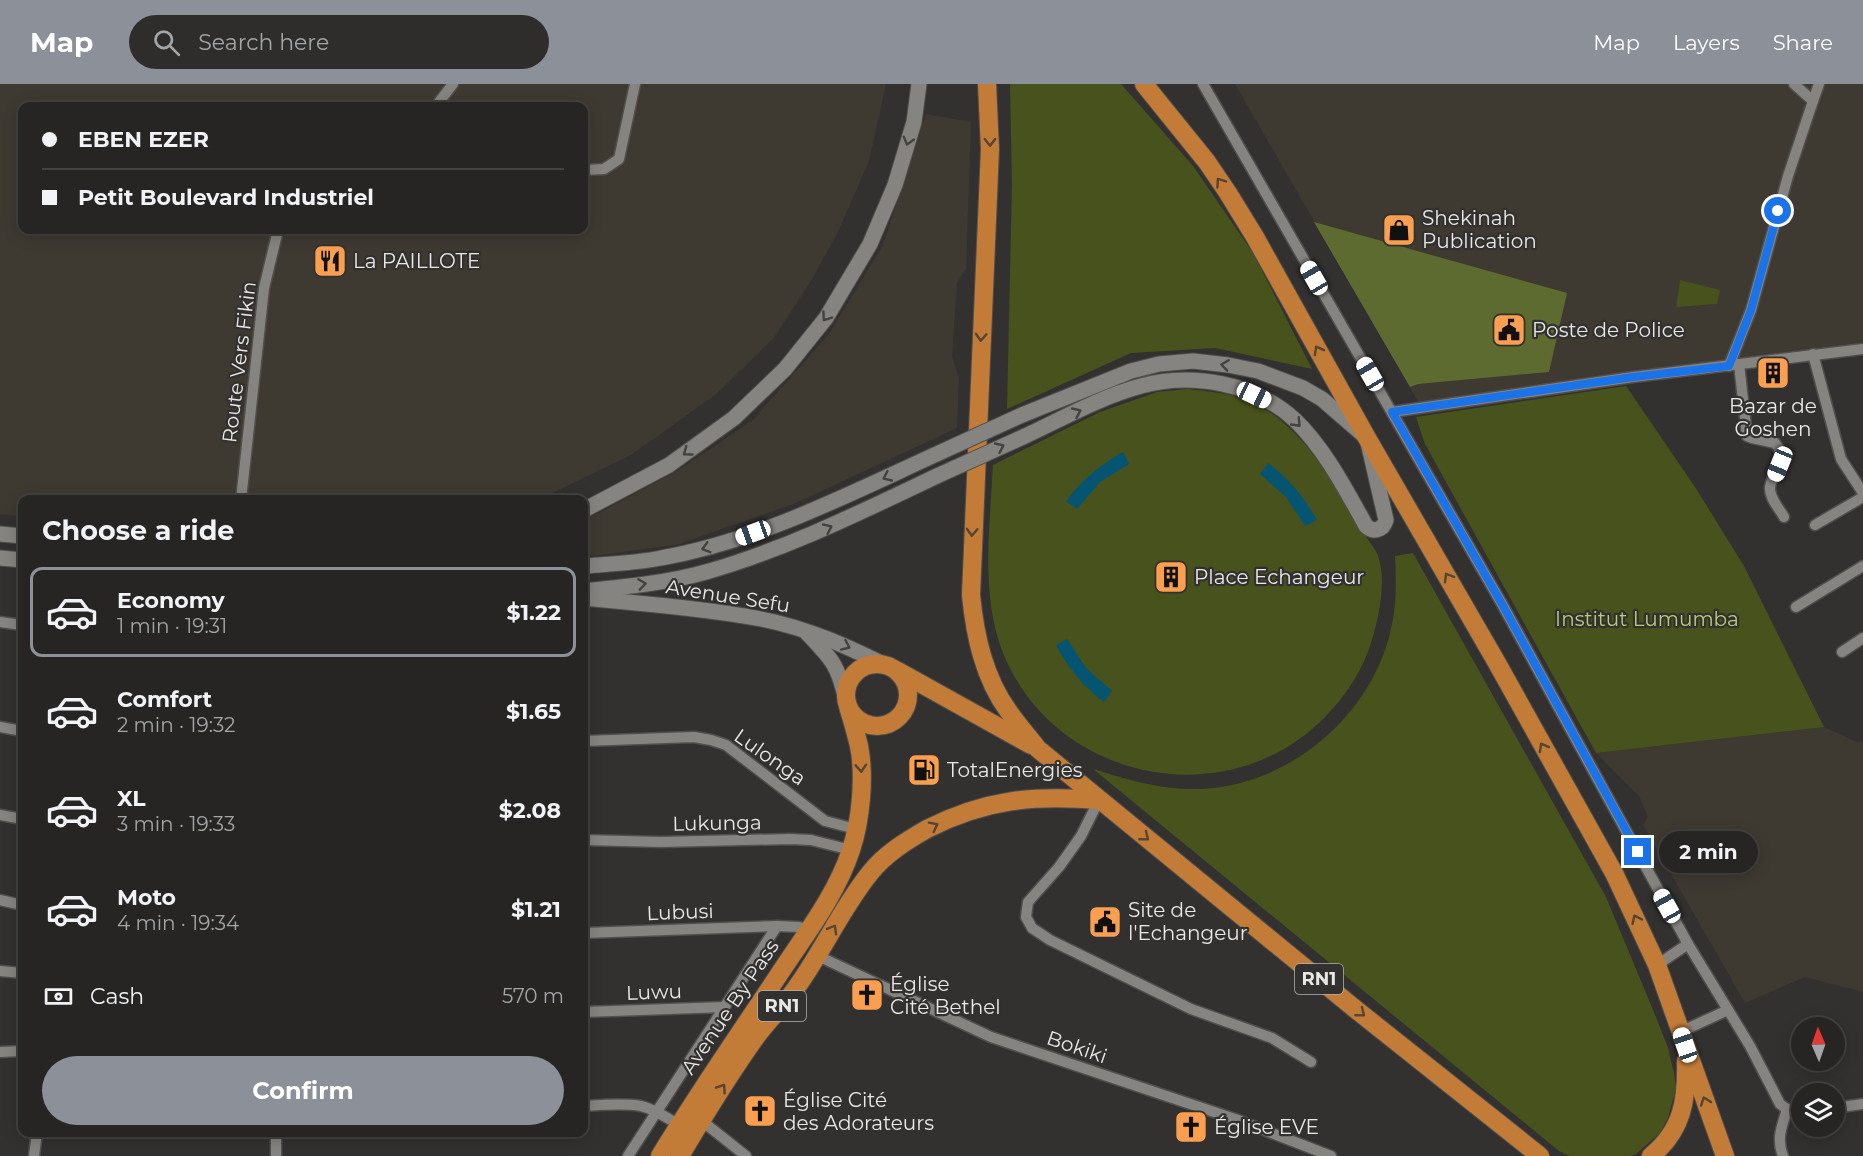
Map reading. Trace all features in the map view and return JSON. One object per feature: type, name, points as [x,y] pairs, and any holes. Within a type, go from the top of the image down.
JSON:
[{"type":"highway","points":[[987,84],[990,149],[970,584],[973,618],[977,643],[985,666],[1007,710],[1038,748],[1099,800]]},
{"type":"highway","points":[[1144,84],[1206,162],[1255,237],[1614,873],[1657,965],[1725,1156]]},
{"type":"highway","points":[[893,669],[905,682],[907,701],[903,711],[887,725],[876,726],[856,719],[848,705],[846,691],[848,682],[861,669],[878,665],[893,669],[1008,734],[1038,748]]},
{"type":"highway","points":[[963,707],[980,710],[992,705],[995,687]]},
{"type":"highway","name":"RN1","points":[[848,705],[860,748],[862,785],[851,850]]},
{"type":"highway","name":"Avenue By Pass","points":[[660,1156],[796,989],[852,898],[885,857],[910,838],[940,823],[992,804],[1063,797],[1099,800]]},
{"type":"highway","name":"RN1","points":[[1099,800],[1537,1152]]},
{"type":"highway","name":"Avenue By Pass","points":[[680,1156],[689,1118],[809,930],[837,883],[851,850]]},
{"type":"highway","points":[[1651,1156],[1674,1132],[1681,1113],[1686,1079],[1683,1039]]},
{"type":"main road","points":[[588,508],[669,465],[734,418],[785,369],[826,318],[870,244],[895,185],[914,122],[919,84]]},
{"type":"main road","points":[[588,566],[661,558],[735,540],[787,521],[1022,415],[1131,371],[1159,364],[1193,362],[1228,365],[1258,371],[1303,388],[1322,399],[1367,438],[1386,520],[1383,526],[1374,530],[1366,526],[1336,473],[1296,421],[1271,403],[1238,388],[1208,381],[1158,382],[1103,400],[820,531],[742,561],[704,573],[588,590]]},
{"type":"main road","points":[[0,534],[18,536]]},
{"type":"main road","points":[[0,558],[18,560]]},
{"type":"main road","name":"Avenue Sefu","points":[[588,598],[762,619],[841,643],[893,669]]},
{"type":"main road","points":[[805,631],[827,654],[840,674],[848,705]]},
{"type":"street","points":[[439,102],[453,84]]},
{"type":"street","points":[[588,170],[604,169],[619,159],[635,84]]},
{"type":"street","points":[[1203,84],[1508,615],[1688,944],[1749,1046],[1780,1104],[1791,1110]]},
{"type":"street","points":[[1794,84],[1813,101]]},
{"type":"street","points":[[1784,517],[1772,497],[1770,487],[1780,464],[1781,456],[1778,445],[1747,436],[1734,365],[1788,176],[1820,84]]},
{"type":"street","name":"Route Vers Fikin","points":[[242,495],[264,288],[277,234]]},
{"type":"street","points":[[1392,412],[1633,377],[1863,349]]},
{"type":"street","points":[[1813,354],[1841,459],[1863,495],[1815,525]]},
{"type":"street","points":[[1796,607],[1863,566]]},
{"type":"street","points":[[0,622],[18,624]]},
{"type":"street","points":[[1842,652],[1863,638]]},
{"type":"street","points":[[0,727],[18,730]]},
{"type":"street","name":"Lulonga","points":[[588,741],[694,737],[711,740],[726,745],[825,821],[856,830]]},
{"type":"street","points":[[1099,800],[1081,836],[1059,867],[1028,902],[1026,917],[1032,928],[1050,940],[1191,1009],[1272,1038],[1311,1062]]},
{"type":"street","points":[[0,815],[18,818]]},
{"type":"street","name":"Lukunga","points":[[588,840],[661,842],[790,839],[811,840],[851,850]]},
{"type":"street","points":[[0,900],[18,904]]},
{"type":"street","points":[[628,1156],[777,926]]},
{"type":"street","name":"Lubusi","points":[[588,933],[777,926],[809,930]]},
{"type":"street","points":[[1657,965],[1688,944]]},
{"type":"street","name":"Bokiki","points":[[818,956],[991,1037],[1238,1120],[1331,1156]]},
{"type":"street","points":[[0,971],[18,973]]},
{"type":"street","name":"Luwu","points":[[588,1012],[725,1007]]},
{"type":"street","points":[[1683,1039],[1728,1010]]},
{"type":"street","points":[[0,1052],[18,1051]]},
{"type":"street","points":[[1845,1106],[1863,1104]]},
{"type":"street","points":[[588,1106],[641,1106],[657,1112],[689,1118],[746,1156]]},
{"type":"street","points":[[1783,1156],[1779,1137],[1787,1109]]},
{"type":"street","points":[[34,1156],[36,1137]]},
{"type":"street","points":[[276,1137],[276,1156]]},
{"type":"shaded area","points":[[0,84],[886,84],[869,161],[838,232],[811,281],[773,339],[715,395],[631,455],[548,495],[18,495],[18,516],[0,514]]},
{"type":"shaded area","points":[[1235,84],[1863,84],[1863,342],[1419,403]]},
{"type":"shaded area","points":[[926,114],[971,122],[966,269],[957,283],[952,357],[959,378],[957,428],[796,503],[676,545],[588,556],[588,517],[680,469],[753,420],[829,334],[883,245]]},
{"type":"shaded area","points":[[1824,727],[1857,742],[1863,741],[1863,992],[1805,977],[1745,1003],[1643,825],[1648,817],[1639,796],[1596,753]]},
{"type":"green space","points":[[1010,84],[1121,84],[1193,166],[1253,253],[1312,369],[1215,348],[1131,353],[1007,409],[1012,185]]},
{"type":"green space","points":[[1314,222],[1567,293],[1549,372],[1418,384],[1410,387]]},
{"type":"green space","points":[[1680,280],[1720,290],[1717,304],[1676,307]]},
{"type":"green space","name":"Institut Lumumba","points":[[1626,386],[1695,487],[1744,566],[1824,727],[1596,753],[1425,444],[1416,417]]},
{"type":"green space","name":"Place Echangeur","points":[[1187,389],[1225,394],[1247,400],[1275,416],[1288,427],[1312,452],[1332,480],[1378,554],[1382,579],[1375,631],[1364,662],[1340,701],[1324,718],[1284,749],[1240,767],[1194,775],[1147,771],[1102,756],[1061,731],[1028,697],[1003,653],[996,631],[991,607],[988,560],[993,465],[1100,412],[1157,392]]},
{"type":"green space","name":"Place Echangeur","points":[[1413,553],[1606,897],[1668,1048],[1676,1088],[1668,1118],[1660,1133],[1631,1156],[1569,1156],[1559,1151],[1093,769],[1158,786],[1199,789],[1233,785],[1266,774],[1296,759],[1324,739],[1348,715],[1368,687],[1383,657],[1394,615],[1395,556]]},
{"type":"water","points":[[1123,452],[1129,464],[1100,482],[1077,509],[1066,501],[1078,486]]},
{"type":"water","points":[[1268,463],[1296,489],[1317,520],[1305,526],[1286,497],[1260,474]]},
{"type":"water","points":[[1067,639],[1086,668],[1112,691],[1104,702],[1089,690],[1071,669],[1056,645]]},
{"type":"place","name":"Shekinah Publication","points":[[1399,230]]},
{"type":"place","name":"La PAILLOTE","points":[[330,261]]},
{"type":"place","name":"Poste de Police","points":[[1509,330]]},
{"type":"place","name":"Bazar de Goshen","points":[[1773,373]]},
{"type":"place","name":"Place Echangeur","points":[[1171,577]]},
{"type":"place","name":"TotalEnergies","points":[[924,770]]},
{"type":"place","name":"Site de l'Echangeur","points":[[1105,922]]},
{"type":"place","name":"Église Cité Bethel","points":[[867,995]]},
{"type":"place","name":"Église Cité des Adorateurs","points":[[760,1111]]},
{"type":"place","name":"Église EVE","points":[[1191,1127]]},
{"type":"route","points":[[1638,852],[1502,604],[1392,412],[1633,377],[1729,366],[1751,310],[1778,211]]}]
